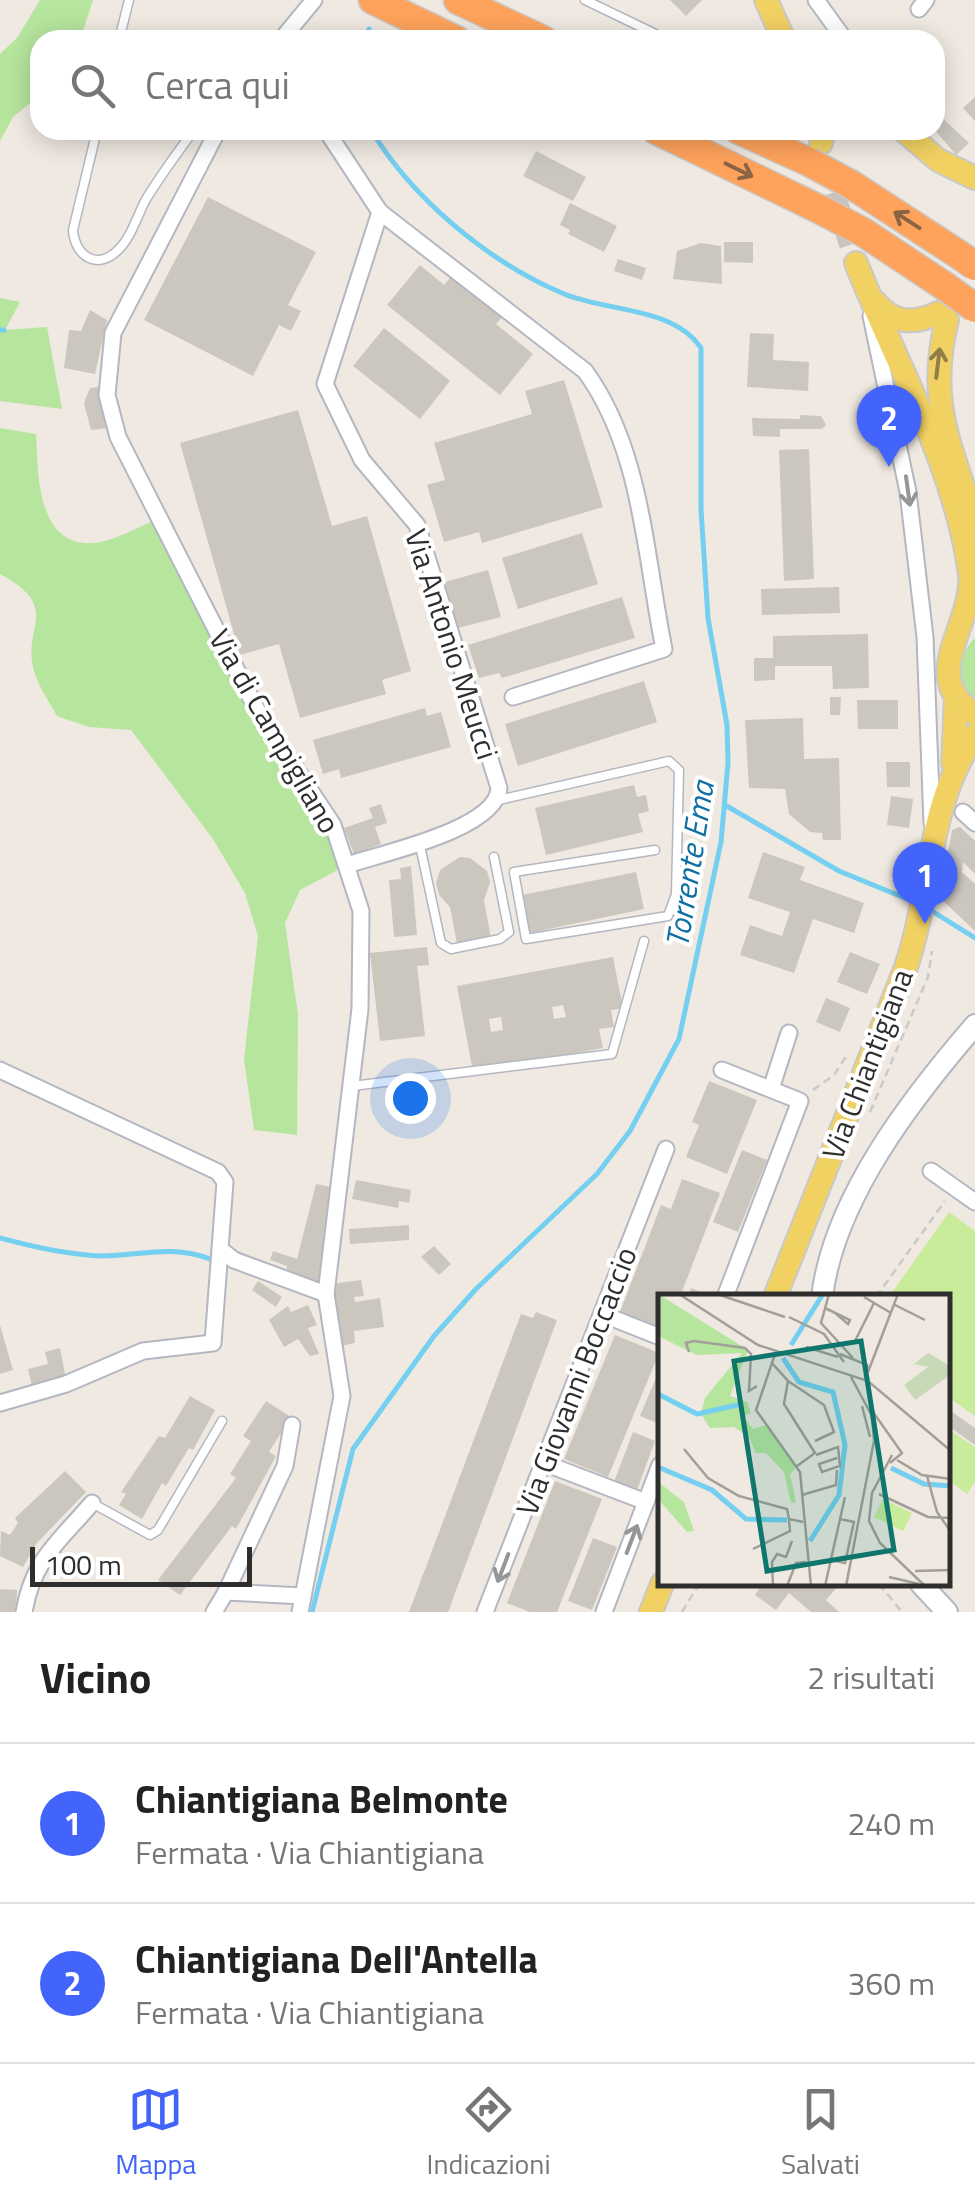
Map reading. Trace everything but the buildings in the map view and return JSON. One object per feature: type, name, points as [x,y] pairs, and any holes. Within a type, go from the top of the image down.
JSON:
[{"type":"highway","points":[[372,0],[435,30]]},
{"type":"highway","points":[[458,0],[522,30]]},
{"type":"highway","points":[[677,140],[863,232],[943,307],[975,308]]},
{"type":"highway","points":[[817,141],[852,185],[968,261]]},
{"type":"main road","points":[[766,0],[780,30]]},
{"type":"main road","points":[[915,140],[938,160],[975,178]]},
{"type":"main road","points":[[856,263],[914,394],[948,490],[970,576],[970,600],[948,660]]},
{"type":"main road","points":[[868,293],[883,312],[900,320],[920,320],[943,307]]},
{"type":"main road","points":[[943,307],[936,393],[975,524]]},
{"type":"main road","points":[[948,660],[958,638],[975,624]]},
{"type":"main road","name":"Via Chiantigiana","points":[[776,1294],[894,998],[921,917],[932,844],[953,767],[956,697],[949,681],[948,660]]},
{"type":"main road","points":[[956,697],[975,714]]},
{"type":"main road","name":"Via Chiantigiana","points":[[953,767],[975,734]]},
{"type":"main road","points":[[822,1294],[826,1273],[877,1154],[938,1068],[975,1025]]},
{"type":"main road","points":[[651,1612],[661,1587]]},
{"type":"main road","points":[[924,1587],[947,1612]]},
{"type":"street","points":[[290,30],[314,0]]},
{"type":"street","points":[[816,0],[838,30]]},
{"type":"street","name":"Via di Campigliano","points":[[213,140],[113,334],[107,394],[126,453],[257,710],[333,825],[361,911],[360,1009],[326,1294],[342,1396],[301,1604]]},
{"type":"street","points":[[333,140],[380,212],[585,370],[609,403],[623,438],[664,649],[513,697]]},
{"type":"street","name":"Via Antonio Meucci","points":[[347,866],[464,826],[499,800],[499,788],[417,525],[362,460],[325,384],[380,212]]},
{"type":"street","points":[[868,293],[899,436],[925,637],[932,844]]},
{"type":"street","points":[[925,637],[934,654],[948,660]]},
{"type":"street","points":[[771,1089],[789,1033]]},
{"type":"street","points":[[0,1070],[218,1172],[224,1182],[213,1342],[144,1351],[66,1384],[0,1403]]},
{"type":"street","points":[[722,1070],[800,1100],[726,1294]]},
{"type":"street","name":"Via Giovanni Boccaccio","points":[[486,1609],[666,1149]]},
{"type":"street","points":[[931,1171],[975,1202]]},
{"type":"street","points":[[220,1249],[234,1260],[326,1294]]},
{"type":"street","points":[[602,1314],[658,1336]]},
{"type":"street","points":[[214,1612],[286,1466],[292,1425]]},
{"type":"street","points":[[544,1463],[646,1502]]},
{"type":"street","points":[[604,1612],[658,1470]]},
{"type":"street","points":[[24,1612],[29,1584],[42,1557],[92,1503]]},
{"type":"street","points":[[226,1592],[301,1604]]},
{"type":"street","points":[[486,1609],[504,1612]]},
{"type":"lane","points":[[122,30],[129,0]]},
{"type":"lane","points":[[585,0],[647,30]]},
{"type":"lane","points":[[94,140],[72,230],[74,246],[84,257],[96,261],[110,258],[124,245],[164,170],[186,140]]},
{"type":"lane","points":[[499,800],[668,761],[679,770],[676,894],[668,916],[526,939],[514,872],[655,850]]},
{"type":"lane","points":[[419,841],[441,943],[451,949],[500,938],[509,932],[494,857]]},
{"type":"lane","points":[[352,1086],[612,1054],[644,940]]},
{"type":"lane","points":[[92,1503],[150,1535],[158,1530],[222,1421]]},
{"type":"path","points":[[870,1112],[928,977],[933,938]]},
{"type":"path","points":[[800,1100],[834,1075],[847,1055]]},
{"type":"path","points":[[878,1294],[954,1187]]},
{"type":"path","points":[[682,1612],[697,1587]]},
{"type":"path","points":[[881,1587],[902,1612]]},
{"type":"green space","points":[[40,0],[93,0],[83,30],[30,30],[30,103],[13,117],[0,141],[0,54],[17,38]]},
{"type":"green space","points":[[0,298],[20,302],[5,330],[47,327],[62,409],[0,401]]},
{"type":"green space","points":[[0,428],[36,434],[44,504],[61,533],[75,541],[102,542],[160,518],[257,710],[333,825],[347,865],[300,890],[285,923],[298,1015],[297,1135],[254,1130],[244,1059],[258,936],[245,893],[213,839],[131,730],[89,727],[57,716],[37,680],[32,658],[35,609],[20,586],[0,574]]},
{"type":"green space","points":[[975,638],[975,699],[964,685],[960,669],[964,653]]},
{"type":"green space","points":[[949,1212],[975,1231],[975,1416],[950,1398],[950,1294],[891,1294]]},
{"type":"green space","points":[[950,1430],[975,1447],[975,1482],[967,1494],[950,1481]]},
{"type":"waterway","name":"Torrente Ema","points":[[312,1612],[353,1449],[434,1336],[476,1289],[597,1174],[630,1131],[679,1039],[721,842],[728,763],[727,725],[708,618],[701,509],[701,348],[674,324],[562,293],[506,264],[430,203],[378,140]]},
{"type":"waterway","points":[[725,805],[839,871],[917,903]]},
{"type":"waterway","points":[[927,908],[975,938]]},
{"type":"waterway","points":[[0,1238],[88,1255],[169,1251],[210,1259]]},
{"type":"tunnel","points":[[824,161],[856,263]]},
{"type":"place","name":"Chiantigiana Dell'Antella","points":[[889,467]]},
{"type":"place","name":"Chiantigiana Belmonte","points":[[925,924]]}]
